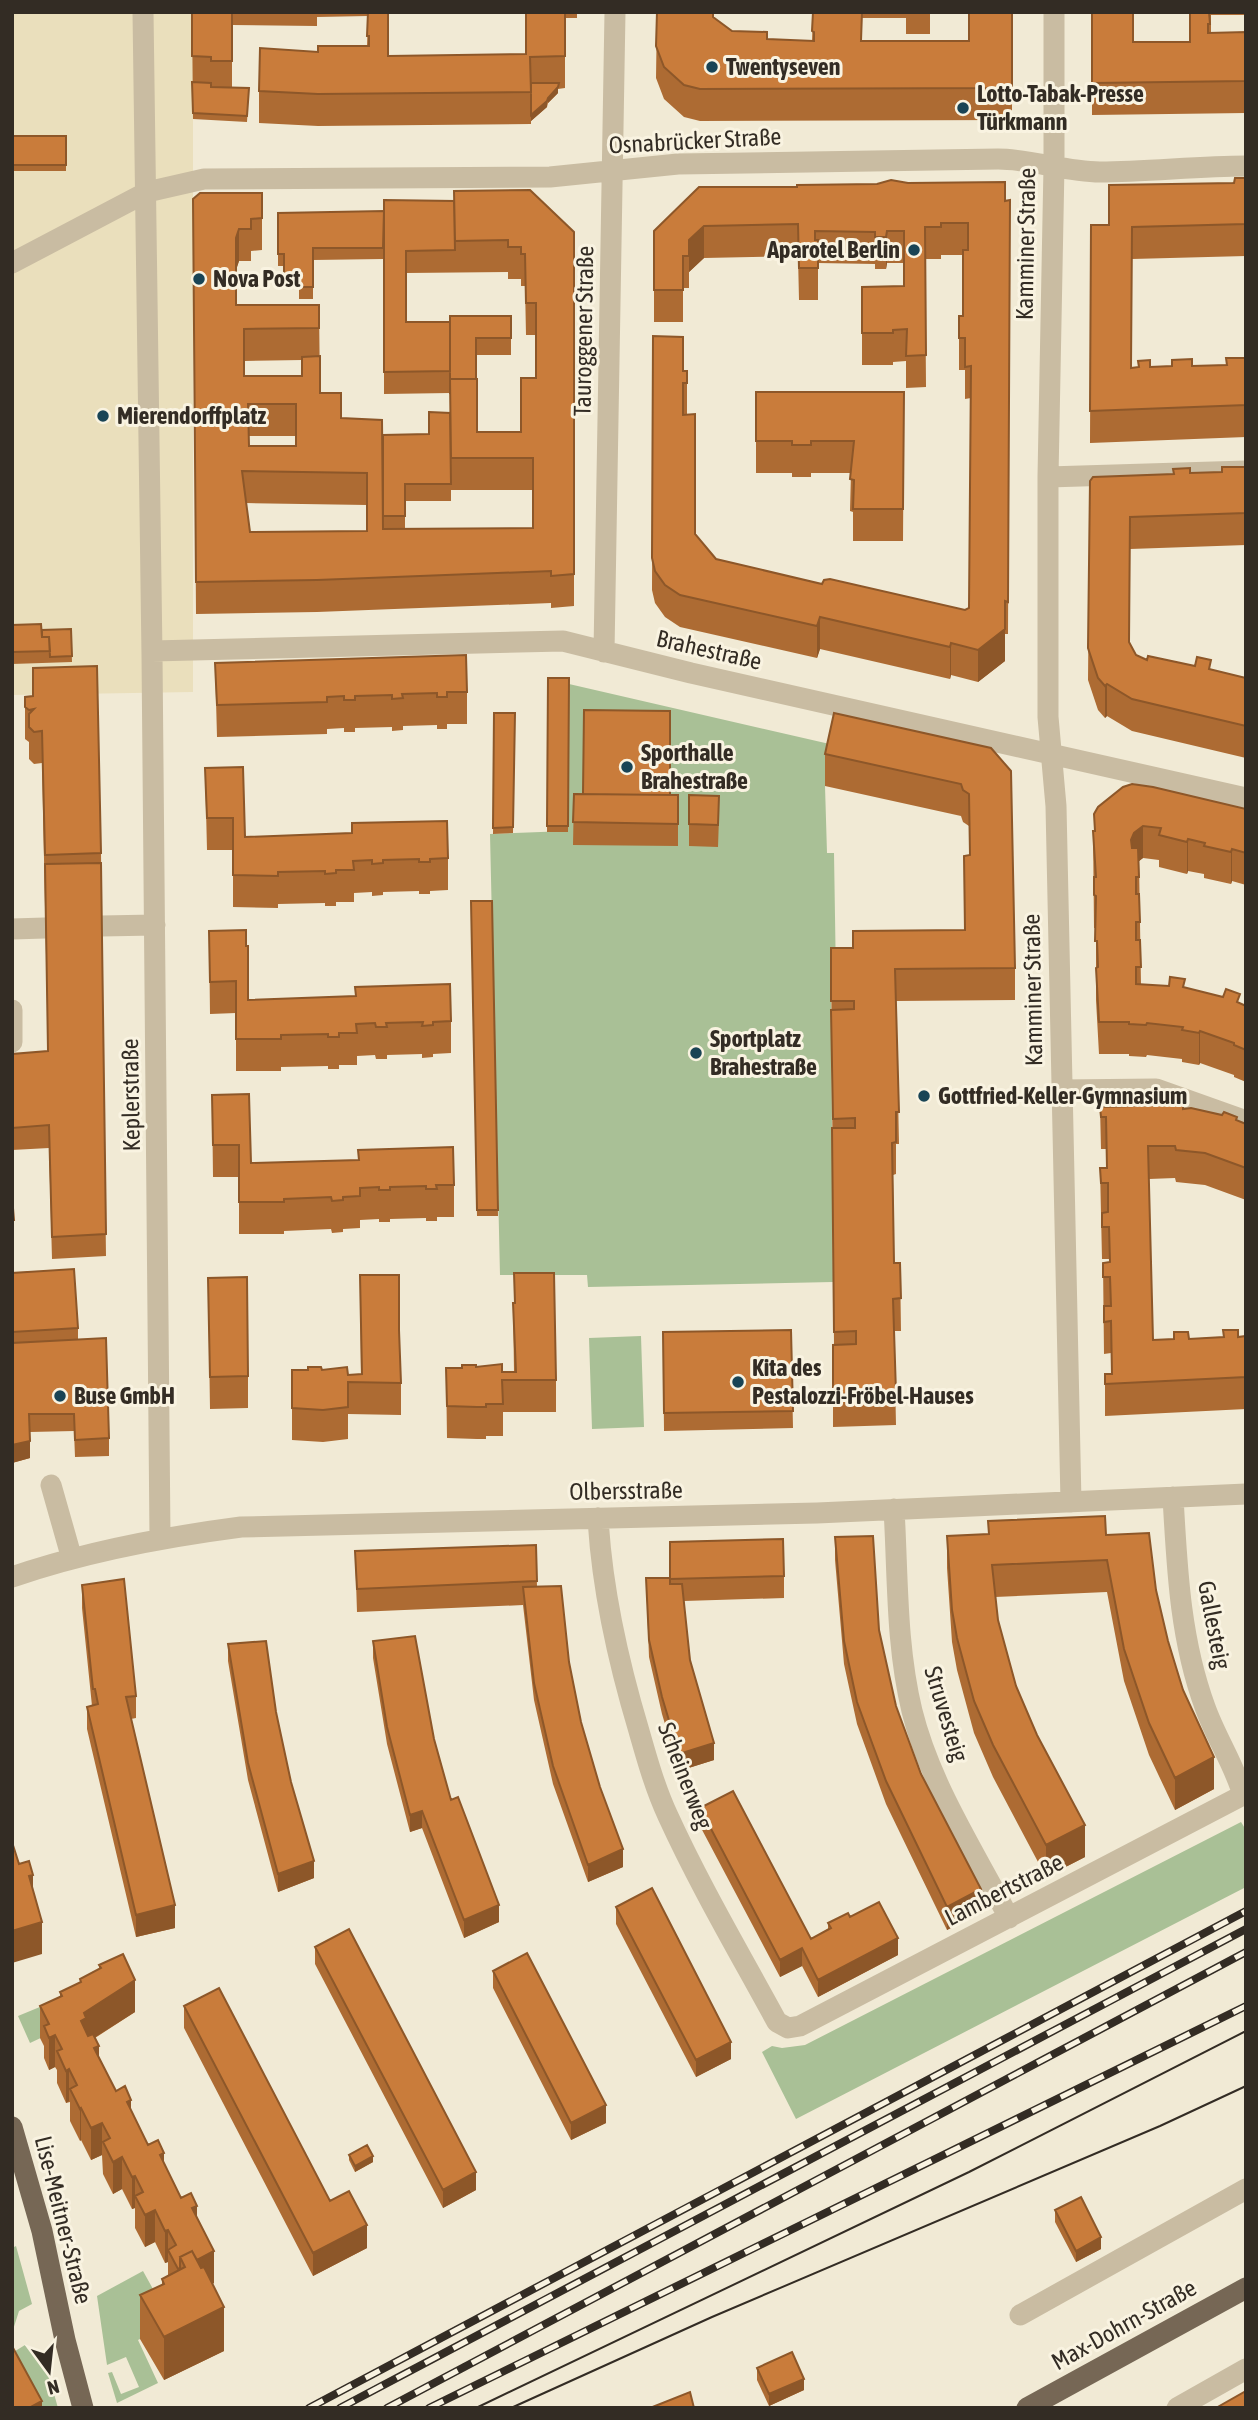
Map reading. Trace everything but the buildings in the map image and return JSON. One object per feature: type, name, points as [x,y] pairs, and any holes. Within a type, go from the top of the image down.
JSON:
[{"type":"main road","name":"Lise-Meitner-Straße","points":[[12,2127],[42,2231],[65,2340],[83,2408]]},
{"type":"main road","name":"Max-Dohrn-Straße","points":[[1027,2408],[1246,2288]]},
{"type":"street","points":[[143,12],[152,651]]},
{"type":"street","name":"Tauroggener Straße","points":[[604,652],[615,12]]},
{"type":"street","name":"Kamminer Straße","points":[[1054,12],[1048,717],[1056,806],[1071,1502]]},
{"type":"street","name":"Osnabrücker Straße","points":[[147,192],[189,181],[214,178],[550,177],[678,164],[1018,159],[1078,171],[1101,172],[1246,166]]},
{"type":"street","points":[[12,263],[147,192]]},
{"type":"street","points":[[1048,477],[1246,471]]},
{"type":"street","name":"Brahestraße","points":[[152,651],[563,641],[704,677],[1246,798]]},
{"type":"street","name":"Keplerstraße","points":[[152,651],[160,1538]]},
{"type":"street","points":[[101,926],[155,925]]},
{"type":"street","points":[[12,929],[46,928]]},
{"type":"street","points":[[12,1010],[12,1042]]},
{"type":"street","points":[[1061,1090],[1156,1088],[1246,1121]]},
{"type":"street","points":[[51,1485],[72,1559]]},
{"type":"street","name":"Olbersstraße","points":[[12,1577],[72,1559],[160,1538],[242,1528],[894,1510],[1246,1494]]},
{"type":"street","name":"Gallesteig","points":[[1173,1497],[1178,1584],[1187,1644],[1205,1709],[1237,1774],[1243,1796]]},
{"type":"street","name":"Struvesteig","points":[[894,1510],[900,1634],[912,1712],[942,1791],[1009,1918]]},
{"type":"street","name":"Scheinerweg","points":[[597,1518],[600,1557],[618,1654],[653,1778],[667,1815],[777,2022],[788,2028]]},
{"type":"street","name":"Lambertstraße","points":[[788,2028],[800,2026],[1243,1796]]},
{"type":"street","points":[[1020,2315],[1246,2189]]},
{"type":"street","points":[[1177,2408],[1246,2369]]},
{"type":"green space","points":[[569,684],[834,745],[825,786],[827,853],[834,853],[836,980],[831,981],[833,1282],[588,1287],[587,1275],[500,1275],[490,834],[567,831]]},
{"type":"green space","points":[[641,1336],[644,1427],[592,1429],[589,1338]]},
{"type":"green space","points":[[1241,1822],[1246,1830],[1246,1887],[796,2119],[762,2052],[772,2046],[782,2048],[805,2045]]},
{"type":"green space","points":[[115,1976],[62,2028],[30,2043],[18,2016]]},
{"type":"green space","points":[[16,2246],[32,2304],[19,2311],[12,2333],[12,2248]]},
{"type":"green space","points":[[143,2271],[153,2289],[168,2282],[164,2327],[138,2340],[158,2383],[117,2403],[108,2373],[112,2372],[121,2394],[139,2387],[126,2357],[107,2365],[97,2296]]},
{"type":"green space","points":[[25,2345],[43,2355],[58,2408],[37,2408],[12,2353]]},
{"type":"shaded area","name":"Mierendorffplatz","points":[[12,12],[193,12],[193,692],[12,695]]},
{"type":"tram line","points":[[476,2408],[969,2172],[1246,2031]]},
{"type":"tram line","points":[[511,2408],[712,2317],[1160,2126],[1246,2086]]},
{"type":"railway","points":[[309,2408],[1246,1911]]},
{"type":"railway","points":[[340,2408],[1246,1929]]},
{"type":"railway","points":[[387,2408],[1246,1952]]},
{"type":"railway","points":[[429,2408],[1246,2006]]},
{"type":"place","name":"Twentyseven","points":[[712,67]]},
{"type":"place","name":"Lotto-Tabak-Presse Türkmann","points":[[963,108]]},
{"type":"place","name":"Aparotel Berlin","points":[[914,250]]},
{"type":"place","name":"Nova Post","points":[[199,279]]},
{"type":"place","name":"Mierendorffplatz","points":[[103,416]]},
{"type":"place","name":"Sporthalle Brahestraße","points":[[627,767]]},
{"type":"place","name":"Sportplatz Brahestraße","points":[[696,1053]]},
{"type":"place","name":"Gottfried-Keller-Gymnasium","points":[[924,1096]]},
{"type":"place","name":"Kita des Pestalozzi-Fröbel-Hauses","points":[[738,1382]]},
{"type":"place","name":"Buse GmbH","points":[[60,1396]]}]
